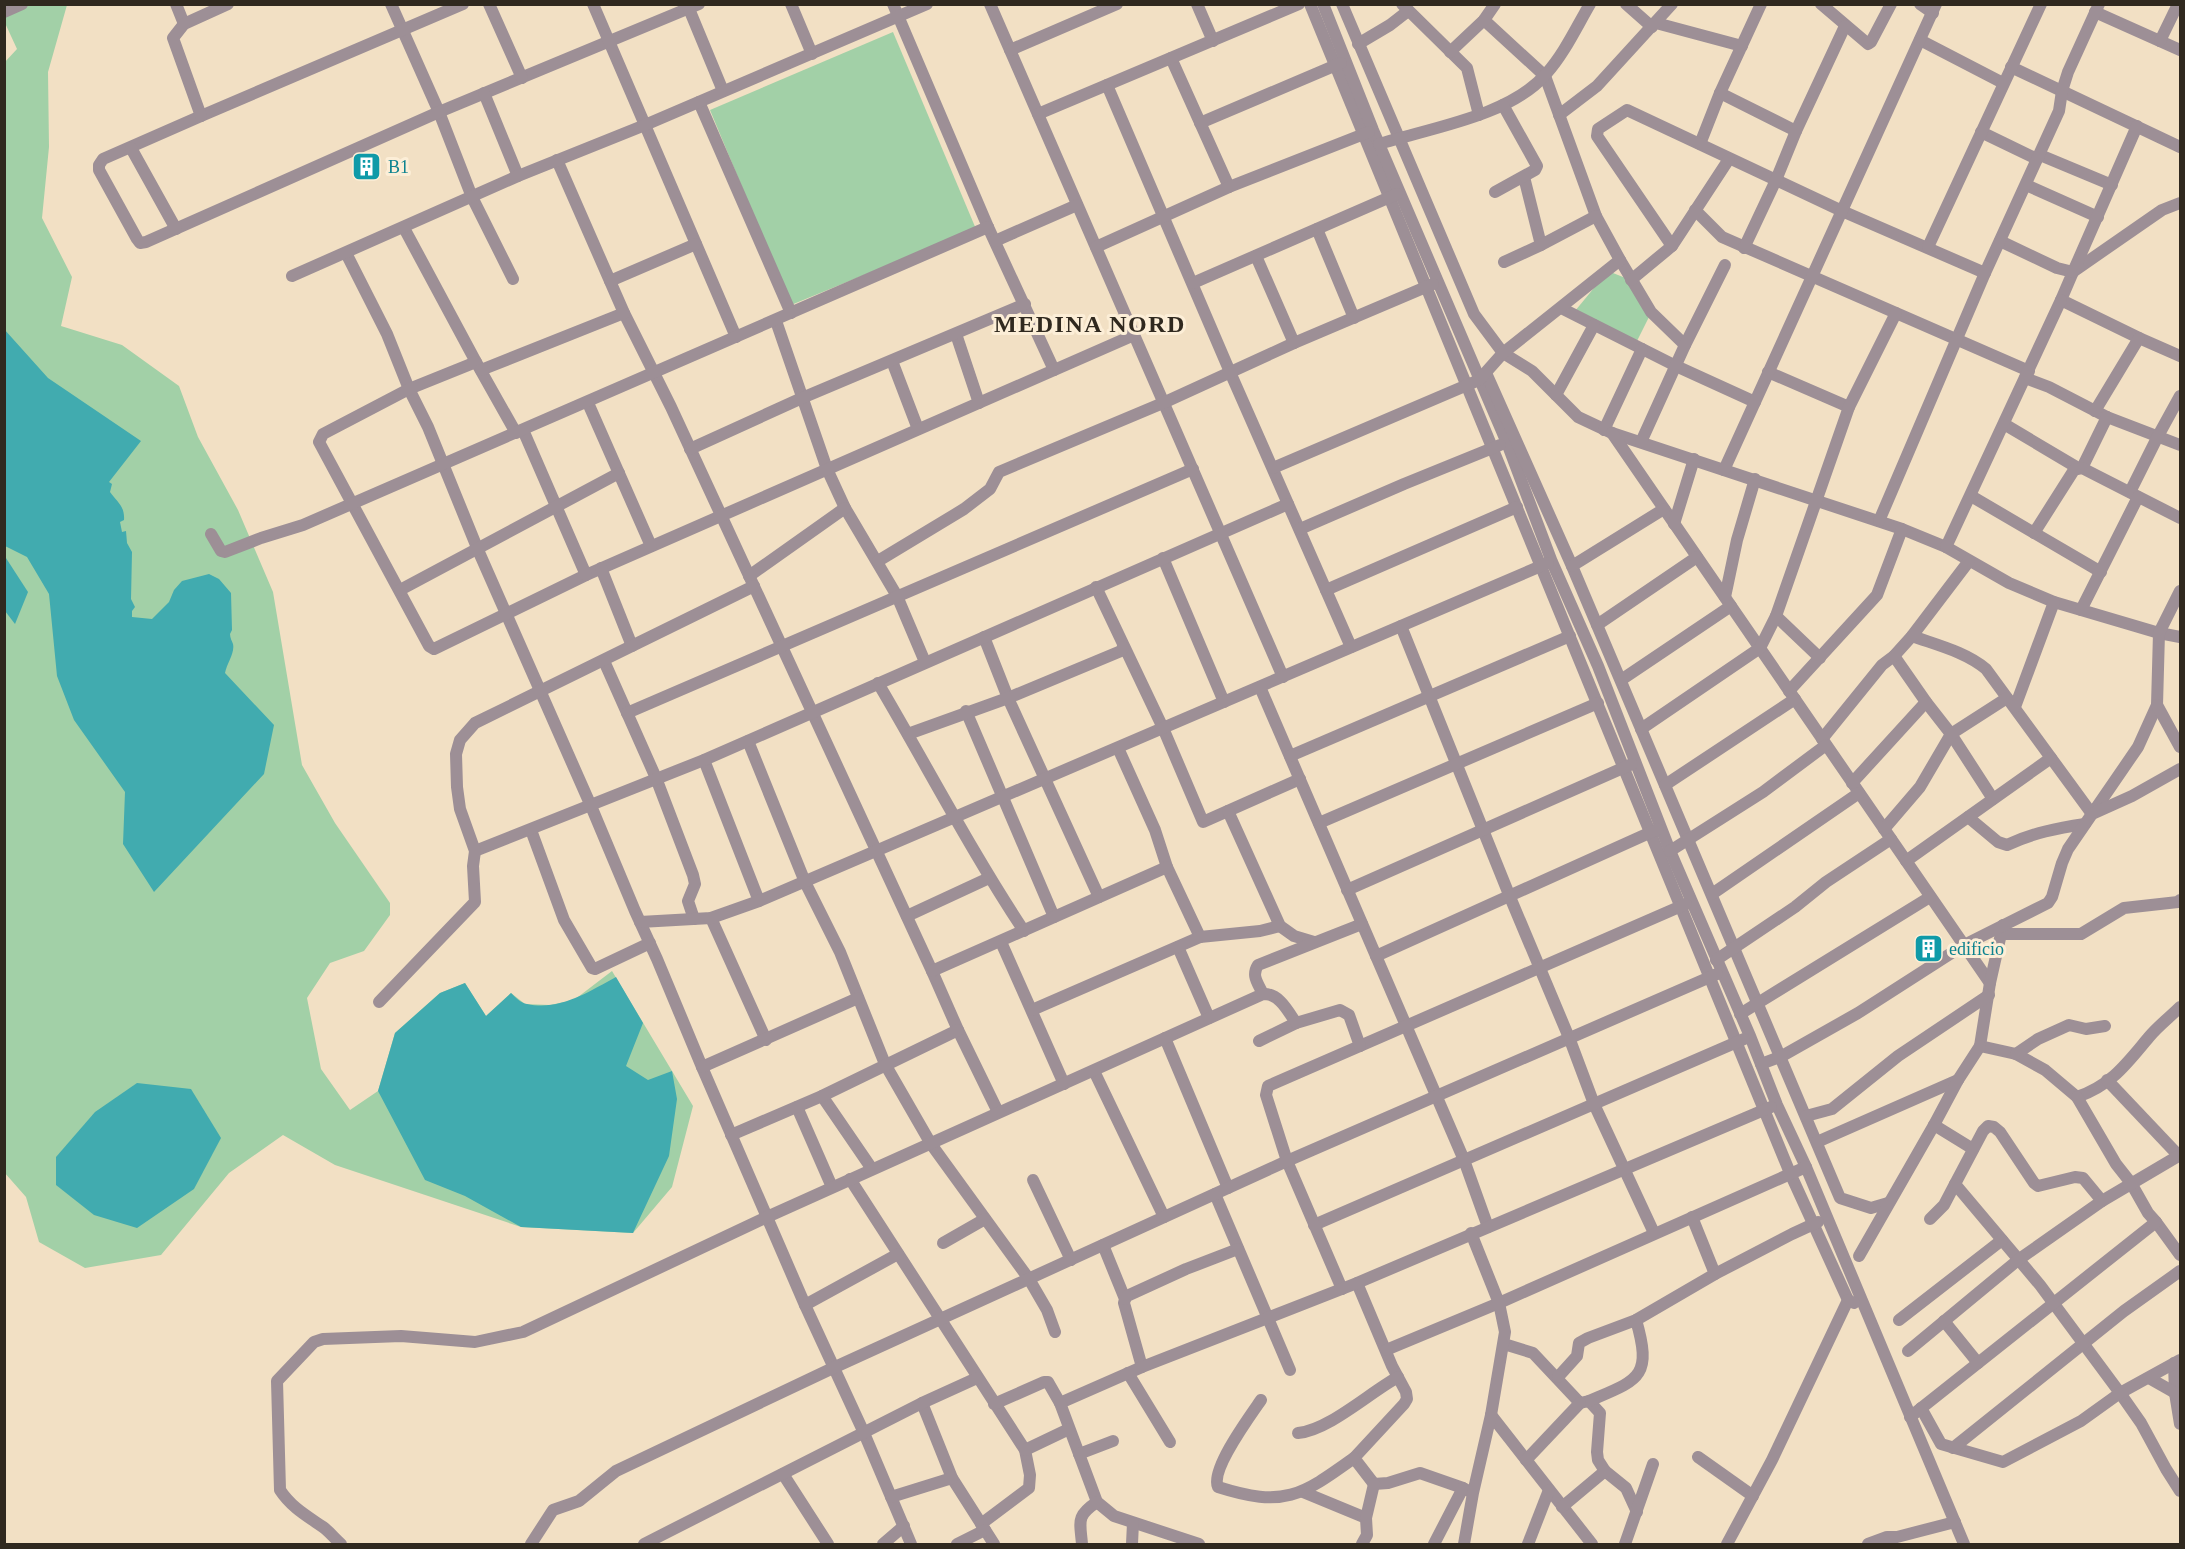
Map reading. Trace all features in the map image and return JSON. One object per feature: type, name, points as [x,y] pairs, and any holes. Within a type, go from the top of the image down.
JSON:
[{"type":"street","points":[[4,12],[22,4]]},
{"type":"street","points":[[176,4],[184,24]]},
{"type":"street","points":[[201,116],[173,38],[184,24],[228,4]]},
{"type":"street","points":[[392,4],[440,112],[472,197],[513,279]]},
{"type":"street","points":[[463,4],[103,159],[99,170],[137,240],[140,243],[146,242],[440,112],[691,6],[723,92]]},
{"type":"street","points":[[489,4],[522,78]]},
{"type":"street","points":[[593,4],[736,337]]},
{"type":"street","points":[[791,4],[812,54]]},
{"type":"street","points":[[893,4],[988,227],[1054,370]]},
{"type":"street","points":[[292,276],[518,176],[645,125],[927,4]]},
{"type":"street","points":[[990,4],[1284,676]]},
{"type":"street","points":[[1010,50],[1117,4]]},
{"type":"street","points":[[1197,4],[1213,41]]},
{"type":"street","points":[[1038,114],[1299,4]]},
{"type":"street","points":[[1342,4],[1474,314],[1503,353],[1532,371],[1578,417],[1608,432],[1902,529],[1946,548],[2008,583],[2054,602],[2159,633],[2181,637]]},
{"type":"street","points":[[1450,52],[1484,20],[1495,4]]},
{"type":"street","points":[[1379,144],[1479,115],[1503,105],[1529,89],[1545,76],[1565,48],[1590,4]]},
{"type":"street","points":[[1626,4],[1654,25],[1742,46]]},
{"type":"street","points":[[1559,115],[1598,86],[1672,4]]},
{"type":"street","points":[[1700,144],[1720,93],[1761,4]]},
{"type":"street","points":[[1823,5],[1865,43],[1871,42],[1891,4]]},
{"type":"street","points":[[1724,470],[1934,9],[1920,4]]},
{"type":"street","points":[[1928,247],[2041,4]]},
{"type":"street","points":[[2160,41],[2178,4]]},
{"type":"street","points":[[1320,5],[1340,64],[1368,132],[1395,195],[1439,282],[1477,379],[1507,443],[1570,636],[1598,703],[1630,765]]},
{"type":"street","points":[[1358,44],[1390,25],[1405,8],[1467,68],[1479,115]]},
{"type":"street","points":[[1879,521],[1956,339],[2059,111],[2068,72],[2097,8],[2181,50]]},
{"type":"street","points":[[1484,20],[1545,76],[1596,216],[1631,280],[1652,312],[1685,345]]},
{"type":"street","points":[[1744,248],[1845,26]]},
{"type":"street","points":[[1920,40],[2003,83]]},
{"type":"street","points":[[1172,58],[1229,188]]},
{"type":"street","points":[[1200,123],[1340,64]]},
{"type":"street","points":[[2011,67],[2181,147]]},
{"type":"street","points":[[1107,85],[1351,647]]},
{"type":"street","points":[[484,93],[518,176]]},
{"type":"street","points":[[1720,93],[1796,131]]},
{"type":"street","points":[[699,102],[791,313]]},
{"type":"street","points":[[1495,192],[1524,177],[1537,166],[1503,105]]},
{"type":"street","points":[[1672,246],[1597,136],[1598,129],[1627,110],[1842,211],[1985,273]]},
{"type":"street","points":[[1946,548],[2061,300],[2137,126]]},
{"type":"street","points":[[1368,132],[1379,144],[1427,287],[1477,379],[1572,566],[1842,1200],[1870,1208],[1888,1203]]},
{"type":"street","points":[[1096,247],[1229,188],[1368,132]]},
{"type":"street","points":[[1981,132],[2112,185]]},
{"type":"street","points":[[131,148],[176,229]]},
{"type":"street","points":[[1631,280],[1672,246],[1729,159]]},
{"type":"street","points":[[556,160],[624,313],[690,449],[998,1112]]},
{"type":"street","points":[[1524,177],[1541,246]]},
{"type":"street","points":[[2025,185],[2098,217]]},
{"type":"street","points":[[1193,283],[1395,195]]},
{"type":"street","points":[[2000,242],[2057,268],[2073,272],[2162,210],[2181,203]]},
{"type":"street","points":[[995,241],[1077,205]]},
{"type":"street","points":[[1695,210],[1722,237],[1744,248],[1956,339],[2101,414],[2181,445]]},
{"type":"street","points":[[1504,262],[1541,246],[1596,216]]},
{"type":"street","points":[[211,534],[221,551],[229,551],[303,525],[988,227]]},
{"type":"street","points":[[404,228],[478,366],[520,432],[557,506],[586,575]]},
{"type":"street","points":[[1317,229],[1354,318]]},
{"type":"street","points":[[610,281],[696,244]]},
{"type":"street","points":[[346,253],[387,334],[731,1135],[833,1368],[864,1433],[911,1545]]},
{"type":"street","points":[[1256,256],[1294,343]]},
{"type":"street","points":[[1273,468],[1477,379],[1503,353],[1620,260]]},
{"type":"street","points":[[1641,442],[1685,345],[1725,265]]},
{"type":"street","points":[[878,561],[964,509],[990,489],[999,472],[1439,282]]},
{"type":"street","points":[[2061,300],[2181,356]]},
{"type":"street","points":[[690,449],[802,398],[1025,304]]},
{"type":"street","points":[[1561,308],[1676,366],[1755,402]]},
{"type":"street","points":[[1451,310],[1474,314]]},
{"type":"street","points":[[624,313],[409,389],[323,434],[320,438],[319,442],[429,646],[434,649],[601,568],[1134,334]]},
{"type":"street","points":[[1641,729],[1760,648],[1776,616],[1849,407],[1896,313]]},
{"type":"street","points":[[776,321],[827,469],[845,508],[897,596],[925,662]]},
{"type":"street","points":[[1556,395],[1594,325]]},
{"type":"street","points":[[956,334],[979,403]]},
{"type":"street","points":[[2080,468],[2101,414],[2139,338]]},
{"type":"street","points":[[1608,432],[1642,349]]},
{"type":"street","points":[[892,361],[918,429]]},
{"type":"street","points":[[1768,372],[1849,407]]},
{"type":"street","points":[[1477,379],[1493,448],[1517,507],[1598,666],[1630,765],[1656,830],[1716,970],[1750,1036],[1777,1105],[1866,1308],[1964,1545]]},
{"type":"street","points":[[2081,610],[2101,572],[2158,436],[2181,396]]},
{"type":"street","points":[[588,402],[651,546]]},
{"type":"street","points":[[2004,424],[2080,468],[2181,518]]},
{"type":"street","points":[[1608,432],[1664,509],[1964,945],[1989,989]]},
{"type":"street","points":[[1300,529],[1507,443]]},
{"type":"street","points":[[1674,524],[1694,459]]},
{"type":"street","points":[[2034,532],[2074,470],[2080,468]]},
{"type":"street","points":[[627,713],[1193,469]]},
{"type":"street","points":[[400,590],[619,473]]},
{"type":"street","points":[[1621,680],[1728,602],[1737,540],[1755,479]]},
{"type":"street","points":[[1971,496],[2101,572]]},
{"type":"street","points":[[475,851],[704,760],[1288,504]]},
{"type":"street","points":[[1326,590],[1517,507]]},
{"type":"street","points":[[379,1002],[473,906],[476,896],[473,866],[475,851],[460,808],[457,787],[456,754],[460,740],[466,731],[476,723],[604,661],[751,581],[845,508]]},
{"type":"street","points":[[1572,566],[1664,509]]},
{"type":"street","points":[[1665,785],[1792,695],[1820,658],[1877,595],[1902,529]]},
{"type":"street","points":[[1597,625],[1697,557]]},
{"type":"street","points":[[1163,558],[1224,702]]},
{"type":"street","points":[[1670,851],[1763,792],[1824,742],[1882,665],[1894,656],[1912,636],[1969,561]]},
{"type":"street","points":[[640,922],[711,918],[759,901],[1547,564]]},
{"type":"street","points":[[601,568],[632,646]]},
{"type":"street","points":[[1096,587],[1163,728],[1203,822],[1300,779]]},
{"type":"street","points":[[1761,1064],[1782,1056],[1858,1013],[1964,945],[2002,929],[2048,903],[2062,863],[2074,838],[2138,747],[2157,705],[2159,633],[2181,591]]},
{"type":"street","points":[[531,1545],[553,1510],[579,1501],[616,1471],[833,1368],[1164,1217],[1436,1096],[1570,1040],[1716,970],[1735,948],[1796,907],[1887,834],[1952,734],[2011,702],[2054,602]]},
{"type":"street","points":[[1776,616],[1820,658]]},
{"type":"street","points":[[1401,626],[1594,1104],[1653,1233]]},
{"type":"street","points":[[984,636],[1008,698],[1099,897]]},
{"type":"street","points":[[1290,756],[1570,636]]},
{"type":"street","points":[[1912,636],[1978,662],[1986,669],[2050,758],[2088,819]]},
{"type":"street","points":[[908,734],[966,711],[1008,698],[1121,651],[1123,646]]},
{"type":"street","points":[[1894,656],[1952,734],[1993,799]]},
{"type":"street","points":[[604,661],[656,778],[693,875],[695,884],[688,901],[694,919]]},
{"type":"street","points":[[878,683],[989,878],[1024,932]]},
{"type":"street","points":[[1260,687],[1464,1160],[1488,1227]]},
{"type":"street","points":[[1712,894],[1856,788],[1926,702]]},
{"type":"street","points":[[1319,823],[1598,703]]},
{"type":"street","points":[[2157,705],[2181,747]]},
{"type":"street","points":[[966,711],[1054,917]]},
{"type":"street","points":[[748,741],[805,882],[840,952],[885,1064],[931,1144],[1029,1279],[1047,1310],[1054,1332]]},
{"type":"street","points":[[1119,747],[1155,830],[1167,867],[1200,937]]},
{"type":"street","points":[[1906,861],[2050,758]]},
{"type":"street","points":[[704,760],[759,901]]},
{"type":"street","points":[[1347,890],[1630,765]]},
{"type":"street","points":[[1968,817],[1998,842],[2007,845],[2019,839],[2088,819],[2181,769]]},
{"type":"street","points":[[1228,811],[1280,926],[1294,936],[1314,942]]},
{"type":"street","points":[[531,830],[564,920],[592,968],[595,969],[650,943]]},
{"type":"street","points":[[1656,830],[1670,851],[1687,904],[1716,970],[1737,1042],[1812,1224],[1848,1300],[1866,1308]]},
{"type":"street","points":[[1376,956],[1656,830]]},
{"type":"street","points":[[932,971],[1167,867]]},
{"type":"street","points":[[907,916],[989,878]]},
{"type":"street","points":[[1740,1014],[1930,897]]},
{"type":"street","points":[[2002,929],[2081,934],[2124,908],[2181,900]]},
{"type":"street","points":[[1342,1289],[1287,1161],[1266,1095],[1268,1086],[1687,904]]},
{"type":"street","points":[[711,918],[766,1040]]},
{"type":"street","points":[[1263,994],[1254,977],[1254,970],[1258,965],[1362,924]]},
{"type":"street","points":[[1032,1010],[1200,937],[1260,931],[1280,926]]},
{"type":"street","points":[[1859,1256],[1958,1080],[1980,1046],[2002,929]]},
{"type":"street","points":[[1001,942],[1064,1084]]},
{"type":"street","points":[[1178,947],[1209,1018]]},
{"type":"street","points":[[1806,1116],[1832,1109],[1989,989]]},
{"type":"street","points":[[341,1545],[325,1528],[307,1517],[284,1497],[280,1490],[277,1381],[314,1342],[324,1339],[401,1336],[475,1342],[523,1332],[832,1187],[1263,994],[1271,993],[1277,997],[1296,1023]]},
{"type":"street","points":[[702,1067],[858,998]]},
{"type":"street","points":[[2077,1097],[2094,1091],[2129,1063],[2150,1036],[2181,1007]]},
{"type":"street","points":[[1259,1041],[1296,1023],[1340,1010],[1349,1015],[1360,1046]]},
{"type":"street","points":[[2016,1054],[2037,1039],[2069,1025],[2086,1029],[2104,1026]]},
{"type":"street","points":[[731,1135],[822,1096],[958,1030]]},
{"type":"street","points":[[1314,1224],[1750,1036]]},
{"type":"street","points":[[1165,1038],[1228,1188]]},
{"type":"street","points":[[1980,1046],[2016,1054],[2045,1070],[2077,1097],[2148,1214],[2181,1255]]},
{"type":"street","points":[[1094,1071],[1164,1217]]},
{"type":"street","points":[[1817,1142],[1958,1080]]},
{"type":"street","points":[[1908,1351],[2018,1260],[2102,1201],[2180,1156],[2107,1080]]},
{"type":"street","points":[[822,1096],[872,1169]]},
{"type":"street","points":[[1060,1403],[1142,1367],[1357,1283],[1777,1105]]},
{"type":"street","points":[[797,1107],[832,1187]]},
{"type":"street","points":[[1934,1125],[1974,1149]]},
{"type":"street","points":[[1930,1219],[1944,1205],[1983,1131],[1988,1126],[1994,1127],[2038,1186],[2083,1178],[2102,1201]]},
{"type":"street","points":[[1386,1350],[1499,1303],[1806,1167]]},
{"type":"street","points":[[850,1179],[1025,1450],[1030,1475],[1029,1488],[983,1527],[957,1545]]},
{"type":"street","points":[[1033,1179],[1071,1260]]},
{"type":"street","points":[[1955,1184],[2054,1304],[2082,1345],[2120,1393],[2141,1423],[2181,1491]]},
{"type":"street","points":[[1215,1194],[1290,1370]]},
{"type":"street","points":[[1692,1217],[1715,1274]]},
{"type":"street","points":[[943,1243],[985,1219]]},
{"type":"street","points":[[1558,1377],[1577,1356],[1579,1343],[1636,1320],[1715,1274],[1812,1224],[1827,1219]]},
{"type":"street","points":[[1910,1417],[2156,1222]]},
{"type":"street","points":[[1464,1545],[1468,1490],[1491,1415],[1504,1344],[1504,1321],[1499,1303],[1471,1233]]},
{"type":"street","points":[[1899,1320],[2002,1240]]},
{"type":"street","points":[[1103,1245],[1125,1299],[1124,1303],[1142,1367]]},
{"type":"street","points":[[1125,1299],[1186,1269],[1238,1249]]},
{"type":"street","points":[[805,1305],[898,1254]]},
{"type":"street","points":[[1953,1448],[2124,1311],[2181,1272]]},
{"type":"street","points":[[1261,1400],[1238,1435],[1217,1475],[1218,1487],[1238,1494],[1259,1497],[1282,1497],[1303,1492],[1354,1458],[1404,1404],[1407,1399],[1406,1392],[1357,1283]]},
{"type":"street","points":[[1730,1543],[1848,1300]]},
{"type":"street","points":[[1526,1460],[1585,1402],[1631,1382],[1639,1372],[1643,1355],[1636,1320]]},
{"type":"street","points":[[1944,1321],[1978,1363]]},
{"type":"street","points":[[1504,1344],[1533,1353],[1585,1402],[1600,1413],[1598,1460],[1605,1471],[1626,1488],[1637,1512]]},
{"type":"street","points":[[1921,1408],[1941,1444],[2003,1462],[2081,1421],[2120,1393],[2177,1361],[2181,1424]]},
{"type":"street","points":[[1128,1373],[1170,1442]]},
{"type":"street","points":[[1298,1433],[1308,1432],[1323,1425],[1398,1377]]},
{"type":"street","points":[[644,1545],[922,1403],[977,1378]]},
{"type":"street","points":[[2149,1378],[2178,1394]]},
{"type":"street","points":[[994,1404],[1048,1382],[1060,1403],[1097,1502],[1110,1514],[1199,1545]]},
{"type":"street","points":[[922,1403],[952,1478],[994,1545]]},
{"type":"street","points":[[1491,1415],[1592,1545]]},
{"type":"street","points":[[1025,1450],[1069,1429]]},
{"type":"street","points":[[1080,1454],[1113,1441]]},
{"type":"street","points":[[1698,1457],[1753,1496]]},
{"type":"street","points":[[1354,1458],[1374,1485]]},
{"type":"street","points":[[1625,1545],[1653,1464]]},
{"type":"street","points":[[2166,1468],[2181,1469]]},
{"type":"street","points":[[1563,1507],[1605,1471]]},
{"type":"street","points":[[1374,1485],[1420,1473],[1468,1490]]},
{"type":"street","points":[[783,1474],[828,1545]]},
{"type":"street","points":[[891,1497],[952,1478]]},
{"type":"street","points":[[1362,1545],[1367,1535],[1366,1518],[1374,1485]]},
{"type":"street","points":[[1434,1544],[1468,1490]]},
{"type":"street","points":[[1528,1545],[1548,1490]]},
{"type":"street","points":[[1303,1492],[1366,1518]]},
{"type":"street","points":[[1082,1545],[1079,1519],[1085,1510],[1097,1502]]},
{"type":"street","points":[[1132,1545],[1133,1522]]},
{"type":"street","points":[[1868,1545],[1887,1537],[1897,1537],[1955,1522]]},
{"type":"street","points":[[883,1545],[904,1526]]},
{"type":"street","points":[[1578,1545],[1582,1531]]},
{"type":"green space","points":[[5,5],[67,5],[48,72],[49,147],[42,218],[72,277],[61,326],[122,345],[179,386],[198,437],[238,510],[273,592],[302,765],[335,823],[390,903],[390,915],[364,951],[330,963],[307,998],[321,1069],[350,1110],[378,1091],[395,1033],[440,993],[465,983],[486,1016],[511,993],[525,1004],[550,1005],[574,1000],[612,971],[693,1106],[672,1187],[633,1233],[521,1227],[335,1165],[283,1135],[229,1173],[161,1255],[85,1268],[39,1242],[26,1197],[4,1172],[4,63],[17,49],[5,23]]},
{"type":"green space","points":[[893,32],[976,229],[791,305],[710,110]]},
{"type":"green space","points":[[1608,271],[1628,279],[1650,315],[1637,341],[1575,311]]},
{"type":"water","points":[[4,329],[48,378],[141,441],[109,482],[112,484],[110,492],[123,511],[124,520],[120,522],[122,532],[126,531],[127,543],[132,552],[131,599],[135,607],[132,617],[152,619],[169,602],[174,590],[182,581],[209,574],[219,579],[231,593],[232,630],[230,634],[233,647],[225,673],[274,725],[264,774],[154,892],[123,844],[125,792],[74,720],[57,676],[49,594],[27,557],[5,546]]},
{"type":"water","points":[[4,555],[28,592],[15,624],[5,611]]},
{"type":"water","points":[[616,977],[643,1023],[626,1066],[648,1080],[672,1071],[677,1099],[669,1156],[633,1233],[521,1227],[465,1196],[425,1180],[378,1091],[395,1033],[440,993],[465,983],[486,1016],[511,993],[525,1003],[551,1005],[573,999]]},
{"type":"water","points":[[137,1083],[191,1089],[221,1138],[194,1189],[137,1228],[94,1215],[56,1185],[56,1157],[95,1112]]},
{"type":"place","name":"B1","points":[[367,167]]},
{"type":"place","name":"edificio","points":[[1928,949]]},
{"type":"district","name":"MEDINA NORD","points":[[1090,324]]}]
